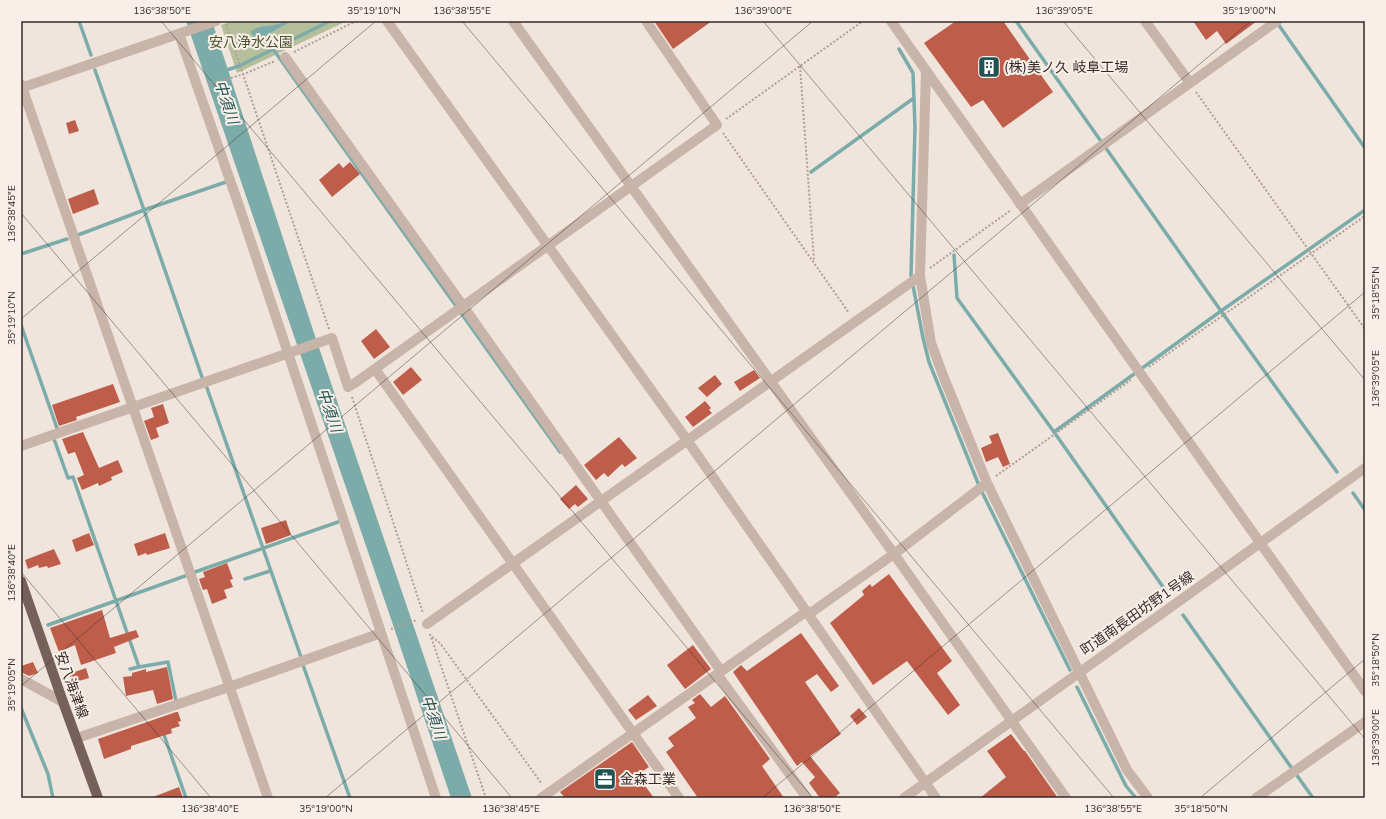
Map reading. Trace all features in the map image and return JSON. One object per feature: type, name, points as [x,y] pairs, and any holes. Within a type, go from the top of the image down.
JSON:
[{"type":"main road","name":"安八海津線","points":[[21,581],[98,798]]},
{"type":"street","points":[[216,21],[21,87],[268,798]]},
{"type":"street","points":[[387,21],[687,440],[936,798]]},
{"type":"street","points":[[512,21],[770,380],[1066,798]]},
{"type":"street","points":[[21,446],[328,340],[348,387],[375,369],[717,125],[646,21]]},
{"type":"street","points":[[891,21],[1365,691]]},
{"type":"street","points":[[1145,21],[1190,83]]},
{"type":"street","points":[[1020,204],[1276,21]]},
{"type":"street","points":[[180,33],[239,206],[292,353],[385,632],[436,798]]},
{"type":"street","points":[[285,57],[463,306],[807,798]]},
{"type":"street","points":[[926,71],[920,276],[932,343],[944,378],[987,483],[1127,770],[1141,791],[1148,798]]},
{"type":"street","points":[[427,624],[770,380],[920,276]]},
{"type":"street","points":[[375,369],[679,798]]},
{"type":"street","name":"町道南長田坊野1号線","points":[[904,798],[1365,468]]},
{"type":"street","points":[[545,795],[719,672],[894,554],[987,483]]},
{"type":"street","points":[[77,738],[229,687],[385,632]]},
{"type":"street","points":[[21,679],[63,702]]},
{"type":"street","points":[[1256,798],[1365,722]]},
{"type":"path","points":[[225,21],[328,340]]},
{"type":"path","points":[[204,87],[242,75],[285,57],[356,21]]},
{"type":"path","points":[[855,321],[717,125],[863,21]]},
{"type":"path","points":[[800,65],[814,262]]},
{"type":"path","points":[[1190,83],[1365,329]]},
{"type":"path","points":[[920,276],[1020,204]]},
{"type":"path","points":[[1312,254],[1365,216]]},
{"type":"path","points":[[348,387],[424,618],[486,798]]},
{"type":"path","points":[[385,632],[416,621]]},
{"type":"path","points":[[431,637],[440,643],[545,795]]},
{"type":"green space","name":"安八浄水公園","points":[[232,21],[347,21],[237,73],[221,25]]},
{"type":"water","name":"中須川","points":[[186,21],[212,21],[313,330],[472,798],[451,798]]},
{"type":"water","points":[[286,21],[292,21],[261,38],[253,36],[251,33],[251,31],[255,29]]},
{"type":"building","points":[[654,21],[712,21],[673,49]]},
{"type":"building","name":"(株)美ノ久 岐阜工場","points":[[956,21],[1003,21],[1053,92],[1003,128],[983,100],[971,107],[924,43]]},
{"type":"building","points":[[1193,21],[1257,21],[1226,44],[1217,31],[1206,40]]},
{"type":"building","points":[[75,120],[79,131],[69,134],[66,123]]},
{"type":"building","points":[[350,162],[360,174],[332,197],[319,180],[339,163],[343,168]]},
{"type":"building","points":[[94,189],[99,204],[73,214],[68,199]]},
{"type":"building","points":[[376,329],[390,347],[374,359],[361,341]]},
{"type":"building","points":[[411,367],[422,380],[403,395],[393,382]]},
{"type":"building","points":[[754,370],[760,378],[740,391],[734,382]]},
{"type":"building","points":[[715,375],[722,384],[707,397],[698,388]]},
{"type":"building","points":[[113,384],[120,402],[76,417],[77,420],[59,426],[52,405]]},
{"type":"building","points":[[705,401],[711,408],[709,410],[712,413],[693,427],[685,417]]},
{"type":"building","points":[[163,404],[169,423],[156,428],[159,437],[151,440],[144,421],[154,417],[151,408]]},
{"type":"building","points":[[83,432],[99,468],[118,460],[123,472],[111,477],[112,480],[99,486],[98,483],[82,490],[77,478],[84,475],[75,452],[68,454],[62,439]]},
{"type":"building","points":[[998,433],[1010,464],[1003,467],[998,457],[986,462],[981,448],[992,443],[989,436]]},
{"type":"building","points":[[619,437],[637,458],[625,467],[622,464],[608,477],[604,473],[596,480],[584,465]]},
{"type":"building","points":[[576,485],[588,499],[578,507],[575,504],[569,509],[560,499]]},
{"type":"building","points":[[286,520],[291,535],[266,544],[261,528]]},
{"type":"building","points":[[89,533],[94,545],[76,552],[72,540]]},
{"type":"building","points":[[165,533],[170,548],[147,555],[146,553],[138,556],[134,544]]},
{"type":"building","points":[[54,549],[61,564],[48,568],[47,566],[39,568],[38,565],[28,569],[25,560]]},
{"type":"building","points":[[227,563],[233,579],[230,580],[233,587],[224,590],[227,598],[212,604],[207,589],[203,590],[199,579],[205,577],[203,572]]},
{"type":"building","points":[[889,574],[952,661],[937,673],[960,705],[948,715],[907,661],[873,685],[830,623],[864,595],[862,591],[870,584],[872,587]]},
{"type":"building","points":[[102,610],[110,638],[136,630],[139,637],[114,647],[116,653],[81,665],[75,645],[59,652],[50,628]]},
{"type":"building","points":[[801,633],[839,686],[831,692],[817,674],[805,682],[841,734],[810,756],[840,793],[834,798],[820,798],[809,783],[815,777],[802,762],[797,766],[733,672],[741,665],[747,671]]},
{"type":"building","points":[[693,645],[711,669],[685,689],[667,665]]},
{"type":"building","points":[[33,662],[38,673],[29,676],[21,672],[21,666]]},
{"type":"building","points":[[167,667],[173,699],[157,704],[153,690],[126,696],[123,677],[132,676],[132,673],[146,669],[146,672]]},
{"type":"building","points":[[86,668],[89,678],[72,683],[69,674]]},
{"type":"building","points":[[700,694],[711,707],[725,696],[770,759],[762,766],[784,798],[698,798],[666,752],[674,746],[668,738],[696,718],[688,707],[695,703],[692,700]]},
{"type":"building","points":[[648,695],[657,706],[636,720],[628,710]]},
{"type":"building","points":[[859,708],[867,717],[857,725],[850,716]]},
{"type":"building","points":[[178,712],[181,721],[178,722],[180,726],[171,729],[172,733],[131,746],[131,749],[104,759],[98,739]]},
{"type":"building","points":[[1011,734],[1025,751],[1058,798],[980,798],[1006,777],[987,751]]},
{"type":"building","name":"金森工業","points":[[632,742],[649,767],[637,775],[654,798],[565,798],[560,792]]},
{"type":"building","points":[[179,787],[183,798],[153,798],[153,797]]},
{"type":"waterway","points":[[79,21],[91,55]]},
{"type":"waterway","points":[[224,71],[239,66],[330,21]]},
{"type":"waterway","points":[[1016,21],[1221,311],[1365,210]]},
{"type":"waterway","points":[[1278,24],[1365,148]]},
{"type":"waterway","points":[[273,49],[560,452]]},
{"type":"waterway","points":[[899,49],[913,73],[915,127],[911,275],[929,362],[980,488],[1070,670]]},
{"type":"waterway","points":[[95,70],[144,210],[226,182]]},
{"type":"waterway","points":[[811,172],[914,98]]},
{"type":"waterway","points":[[78,235],[144,210],[202,377]]},
{"type":"waterway","points":[[21,254],[67,239]]},
{"type":"waterway","points":[[954,255],[957,298],[1054,432],[1221,311],[1337,472]]},
{"type":"waterway","points":[[21,325],[57,428]]},
{"type":"waterway","points":[[207,388],[301,657]]},
{"type":"waterway","points":[[1054,432],[1168,594]]},
{"type":"waterway","points":[[54,439],[68,478],[73,477],[139,667],[168,662],[176,701]]},
{"type":"waterway","points":[[1353,493],[1365,510]]},
{"type":"waterway","points":[[195,572],[338,522]]},
{"type":"waterway","points":[[245,579],[270,571]]},
{"type":"waterway","points":[[48,625],[185,576]]},
{"type":"waterway","points":[[1183,615],[1313,798]]},
{"type":"waterway","points":[[303,665],[350,798]]},
{"type":"waterway","points":[[130,669],[139,667]]},
{"type":"waterway","points":[[1077,687],[1126,786],[1136,798]]},
{"type":"waterway","points":[[21,708],[48,774],[53,798]]},
{"type":"waterway","points":[[163,732],[186,798]]},
{"type":"place","name":"(株)美ノ久 岐阜工場","points":[[989,67]]},
{"type":"place","name":"金森工業","points":[[605,779]]}]
